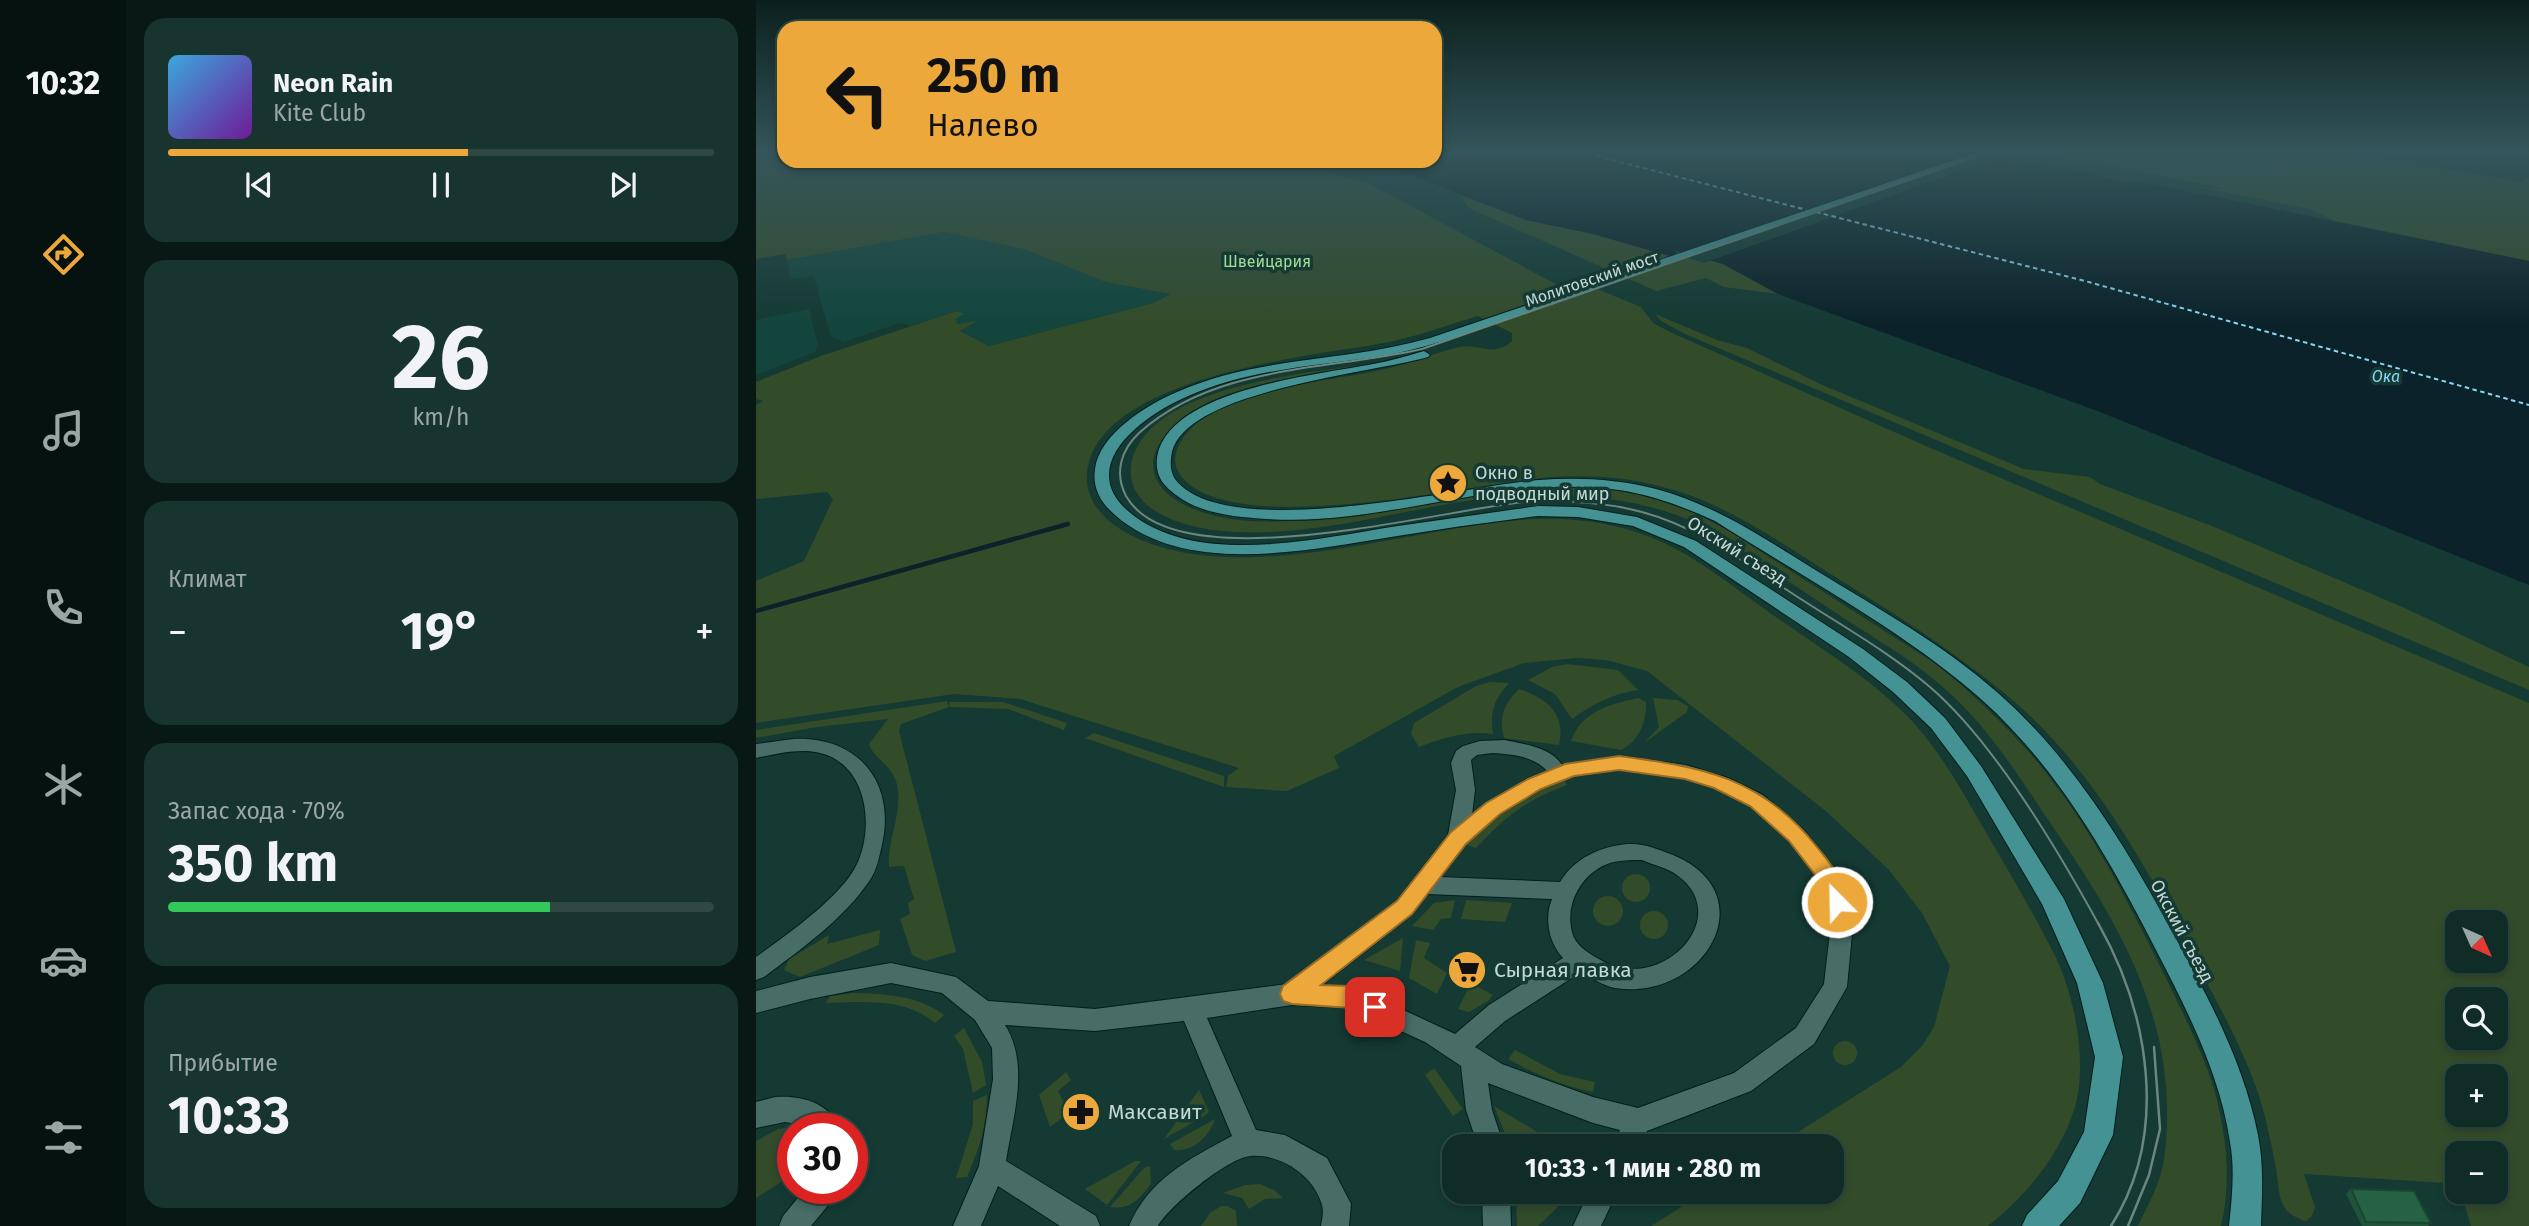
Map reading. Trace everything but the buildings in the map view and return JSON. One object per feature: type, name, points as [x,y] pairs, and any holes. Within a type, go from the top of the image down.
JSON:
[{"type":"main road","name":"Молитовский мост","points":[[1467,335],[1823,209]]},
{"type":"main road","name":"Молитовский мост","points":[[1467,335],[1833,209]]},
{"type":"main road","name":"Окский съезд","points":[[1467,335],[1405,348],[1257,371],[1182,394],[1138,419],[1111,443],[1101,465],[1104,495],[1115,509],[1154,533],[1217,547],[1254,550],[1538,511],[1578,512],[1637,522],[1690,544],[1856,653],[1900,687],[1938,723],[1974,771],[2052,900],[2090,983],[2109,1057],[2098,1135],[2069,1192],[2038,1226]]},
{"type":"main road","name":"Окский съезд","points":[[1467,335],[1394,363],[1262,389],[1223,402],[1198,415],[1174,436],[1166,449],[1163,464],[1166,477],[1180,492],[1200,503],[1232,512],[1264,515],[1313,513],[1553,483],[1611,485],[1655,493],[1693,505],[1720,518],[1952,664],[2030,735],[2065,776],[2102,829],[2203,1016],[2232,1089],[2245,1142],[2248,1183],[2245,1226]]},
{"type":"street","points":[[756,751],[809,745],[830,749],[842,755],[863,774],[873,793],[877,814],[865,870],[834,907],[758,966]]},
{"type":"street","points":[[1458,838],[1465,783],[1461,766],[1463,757],[1473,750],[1509,747],[1534,753],[1550,761],[1557,773]]},
{"type":"street","points":[[983,1012],[1095,1020],[1292,994],[1352,997],[1434,1034],[1494,1073],[1568,1101],[1638,1121],[1742,1082],[1805,1036],[1835,987],[1842,923],[1832,881],[1797,835],[1756,800],[1721,783],[1686,772],[1619,763],[1557,773],[1493,809],[1458,838],[1405,908],[1292,994]]},
{"type":"street","points":[[1644,852],[1667,857],[1687,869],[1702,886],[1709,907],[1709,927],[1700,947],[1684,964],[1663,975],[1638,981],[1613,978],[1590,969],[1572,954],[1561,935],[1558,913],[1564,891],[1577,873],[1596,860],[1619,853],[1644,852]]},
{"type":"street","points":[[1422,885],[1564,891]]},
{"type":"street","points":[[1464,1054],[1496,1013],[1580,960]]},
{"type":"street","points":[[756,1002],[810,988],[891,973],[948,984],[983,1012],[1004,1045],[1006,1079],[992,1167],[967,1226]]},
{"type":"street","points":[[1191,1009],[1248,1142]]},
{"type":"street","points":[[1464,1054],[1487,1134]]},
{"type":"street","points":[[756,1115],[768,1110],[807,1113]]},
{"type":"street","points":[[1632,1134],[1638,1121]]},
{"type":"street","points":[[1143,1226],[1154,1206],[1193,1171],[1248,1142],[1285,1148],[1317,1168],[1337,1204],[1335,1226]]},
{"type":"street","points":[[992,1167],[1086,1226]]},
{"type":"street","points":[[793,1226],[811,1204]]},
{"type":"street","points":[[1496,1204],[1497,1226]]},
{"type":"street","points":[[1587,1226],[1598,1204]]},
{"type":"shaded area","points":[[944,232],[1027,250],[1105,282],[1172,294],[1153,303],[989,346],[959,330],[974,322],[958,324],[954,319],[957,311],[911,326],[900,323],[843,342],[830,335],[814,276],[791,279],[787,260]]},
{"type":"shaded area","points":[[809,309],[818,345],[815,352],[756,375],[756,320]]},
{"type":"green space","name":"Швейцария","points":[[756,209],[1417,209],[1565,289],[1585,284],[1641,307],[1653,323],[1670,332],[1928,447],[2529,703],[2529,1226],[2471,1226],[2464,1204],[2508,1204],[2508,1141],[2445,1141],[2445,1183],[2304,1174],[2315,1207],[2312,1216],[2306,1221],[2290,1213],[2281,1201],[2274,1158],[2252,1077],[2225,1016],[2139,858],[2091,785],[2035,720],[1982,675],[1896,615],[1747,522],[1682,493],[1646,483],[1607,477],[1554,477],[1357,503],[1301,507],[1250,505],[1209,495],[1181,476],[1178,471],[1175,459],[1183,438],[1205,417],[1228,405],[1280,388],[1394,367],[1459,347],[1499,349],[1512,341],[1512,333],[1478,316],[1396,340],[1308,355],[1211,377],[1165,393],[1127,414],[1099,441],[1087,474],[1089,491],[1096,506],[1120,529],[1164,548],[1214,556],[1268,557],[1535,519],[1579,520],[1623,528],[1666,544],[1695,560],[1852,669],[1913,722],[1946,766],[2043,933],[2059,965],[2072,1005],[2079,1049],[2078,1091],[2068,1127],[2050,1159],[2028,1188],[1988,1226],[1651,1226],[1686,1204],[1844,1204],[1844,1134],[1795,1134],[1901,1067],[1922,1046],[1934,1027],[1950,966],[1922,913],[1889,870],[1827,812],[1647,671],[1606,660],[1577,658],[1524,663],[1458,687],[1334,756],[1339,768],[1287,791],[1226,787],[1228,776],[1239,768],[1020,699],[954,694],[756,723],[756,581],[804,561],[833,499],[827,492],[756,499],[756,405],[763,401],[756,399],[756,382],[821,356],[957,311],[964,314],[955,319],[958,324],[977,321],[960,331],[989,346],[1153,303],[1171,294],[1105,282],[1027,250],[944,232],[787,260],[786,254],[756,259]]},
{"type":"green space","points":[[1497,209],[1526,220],[1593,234],[1676,258],[1675,250],[1723,264],[1778,294],[1724,287],[1706,278],[1656,291],[1473,210]]},
{"type":"green space","points":[[2310,209],[2529,209],[2529,261],[2335,221]]},
{"type":"green space","points":[[1655,314],[1717,340],[1747,348],[1820,384],[2024,469],[2090,477],[2100,484],[2212,526],[2407,609],[2529,667],[2529,690],[1685,334],[1661,321]]},
{"type":"green space","points":[[1390,361],[1265,383],[1204,404],[1179,420],[1161,441],[1154,458],[1155,476],[1167,493],[1184,505],[1225,518],[1259,521],[1294,521],[1362,513],[1467,496],[1539,488],[1610,489],[1645,495],[1677,505],[1727,530],[1933,662],[1998,719],[2053,782],[2089,834],[2135,917],[2194,1036],[2217,1100],[2226,1163],[2226,1195],[2221,1226],[2138,1226],[2161,1173],[2167,1115],[2165,1075],[2158,1037],[2134,964],[2098,895],[2004,755],[1961,704],[1932,677],[1905,658],[1698,524],[1647,506],[1595,498],[1541,497],[1488,502],[1480,499],[1314,528],[1247,532],[1213,530],[1169,518],[1149,507],[1135,490],[1131,469],[1136,449],[1154,426],[1181,408],[1251,383]]},
{"type":"green space","points":[[1567,664],[1618,670],[1638,690],[1603,700],[1572,719],[1555,694],[1528,680],[1552,667]]},
{"type":"green space","points":[[1490,682],[1509,683],[1494,706],[1493,734],[1464,734],[1419,747],[1411,734],[1414,723],[1476,686]]},
{"type":"green space","points":[[1519,689],[1546,702],[1557,716],[1560,724],[1559,745],[1504,738],[1502,717],[1509,700]]},
{"type":"green space","points":[[1638,698],[1646,702],[1641,730],[1633,741],[1621,750],[1571,741],[1582,722],[1598,710]]},
{"type":"green space","points":[[1653,698],[1677,700],[1688,706],[1687,712],[1644,743],[1659,727]]},
{"type":"green space","points":[[947,701],[949,707],[901,724],[899,731],[956,952],[925,961],[912,955],[900,919],[910,914],[908,903],[914,899],[904,866],[889,867],[898,800],[896,782],[869,744],[888,719],[817,727],[756,738],[756,730]]},
{"type":"green space","points":[[949,702],[1003,702],[1067,723],[1064,730],[1008,709],[950,707]]},
{"type":"green space","points":[[1094,733],[1224,776],[1224,787],[1085,738]]},
{"type":"green space","points":[[1563,778],[1567,785],[1517,810],[1476,848],[1467,845],[1511,806]]},
{"type":"green space","points":[[1636,874],[1646,878],[1650,888],[1646,898],[1636,902],[1626,898],[1622,888],[1626,878]]},
{"type":"green space","points":[[1608,896],[1618,901],[1623,911],[1618,921],[1608,926],[1598,921],[1593,911],[1598,901]]},
{"type":"green space","points":[[1455,900],[1451,918],[1441,919],[1433,930],[1412,926],[1434,903]]},
{"type":"green space","points":[[1466,900],[1512,903],[1505,922],[1461,919]]},
{"type":"green space","points":[[1654,911],[1664,915],[1668,925],[1664,935],[1654,939],[1644,935],[1640,925],[1644,915]]},
{"type":"green space","points":[[880,930],[879,945],[800,977],[784,970],[789,959],[829,935],[827,944]]},
{"type":"green space","points":[[1403,938],[1400,971],[1364,960]]},
{"type":"green space","points":[[1416,940],[1430,943],[1424,958],[1447,973],[1437,994],[1409,978]]},
{"type":"green space","points":[[1471,983],[1493,995],[1469,1012],[1458,1009]]},
{"type":"green space","points":[[854,993],[890,995],[912,1000],[944,1015],[935,1023],[897,1005],[868,1002],[826,1003],[830,996]]},
{"type":"green space","points":[[964,1028],[982,1062],[986,1085],[973,1093],[963,1049],[954,1036]]},
{"type":"green space","points":[[1840,1041],[1850,1041],[1857,1048],[1857,1058],[1850,1065],[1840,1065],[1833,1058],[1833,1048]]},
{"type":"green space","points":[[1515,1050],[1560,1074],[1595,1082],[1593,1092],[1528,1070],[1508,1059]]},
{"type":"green space","points":[[1434,1068],[1463,1109],[1453,1116],[1425,1075]]},
{"type":"green space","points":[[1066,1072],[1071,1080],[1058,1091],[1069,1113],[1050,1127],[1039,1095]]},
{"type":"green space","points":[[1199,1090],[1209,1112],[1164,1139]]},
{"type":"green space","points":[[987,1095],[984,1127],[975,1157],[967,1177],[956,1178],[973,1124],[973,1101]]},
{"type":"green space","points":[[1494,1106],[1539,1134],[1505,1134]]},
{"type":"green space","points":[[1215,1119],[1209,1132],[1194,1146],[1174,1150],[1170,1144]]},
{"type":"green space","points":[[777,1130],[777,1185],[756,1198],[756,1141]]},
{"type":"green space","points":[[1135,1161],[1141,1161],[1107,1205],[1085,1189]]},
{"type":"green space","points":[[1150,1166],[1151,1184],[1138,1199],[1124,1207],[1110,1207],[1144,1168]]},
{"type":"green space","points":[[1260,1184],[1274,1190],[1283,1198],[1265,1199],[1249,1209],[1242,1198],[1223,1193],[1245,1185]]},
{"type":"green space","points":[[1516,1204],[1557,1204],[1558,1207],[1538,1226],[1517,1226]]},
{"type":"green space","points":[[1221,1206],[1236,1211],[1237,1226],[1201,1226],[1210,1213]]},
{"type":"water","name":"Ока","points":[[1499,209],[2275,209],[2529,261],[2529,585],[2100,412],[1778,294],[1723,264],[1676,251],[1677,258],[1593,234],[1526,220]]},
{"type":"pier","points":[[1809,209],[1854,209],[1704,263],[1680,255],[1678,262],[1665,259]]},
{"type":"waterway","points":[[756,611],[1068,524]]},
{"type":"ferry route","points":[[1816,212],[2085,281],[2529,405]]},
{"type":"tram line","points":[[1825,209],[1422,349],[1273,373],[1202,394],[1169,410],[1139,433],[1121,462],[1122,487],[1126,496],[1154,522],[1198,535],[1253,538],[1314,534],[1542,501],[1613,506],[1642,512],[1682,526],[1737,557],[1862,638],[1930,687],[1978,737],[2001,767],[2044,831],[2099,925]]},
{"type":"tram line","points":[[2098,923],[2116,958],[2130,995],[2146,1074],[2146,1113],[2141,1153],[2129,1190],[2111,1226]]},
{"type":"tram line","points":[[2128,1226],[2149,1175],[2160,1129],[2154,1047]]},
{"type":"place","name":"Окно в подводный мир","points":[[1448,483]]},
{"type":"place","name":"Сырная лавка","points":[[1467,970]]},
{"type":"place","name":"Максавит","points":[[1081,1112]]},
{"type":"route","points":[[1375,1007],[1352,997],[1292,994],[1405,908],[1458,838],[1493,809],[1534,784],[1572,769],[1619,763],[1686,772],[1721,783],[1756,800],[1797,835],[1832,881],[1837,902]]}]
